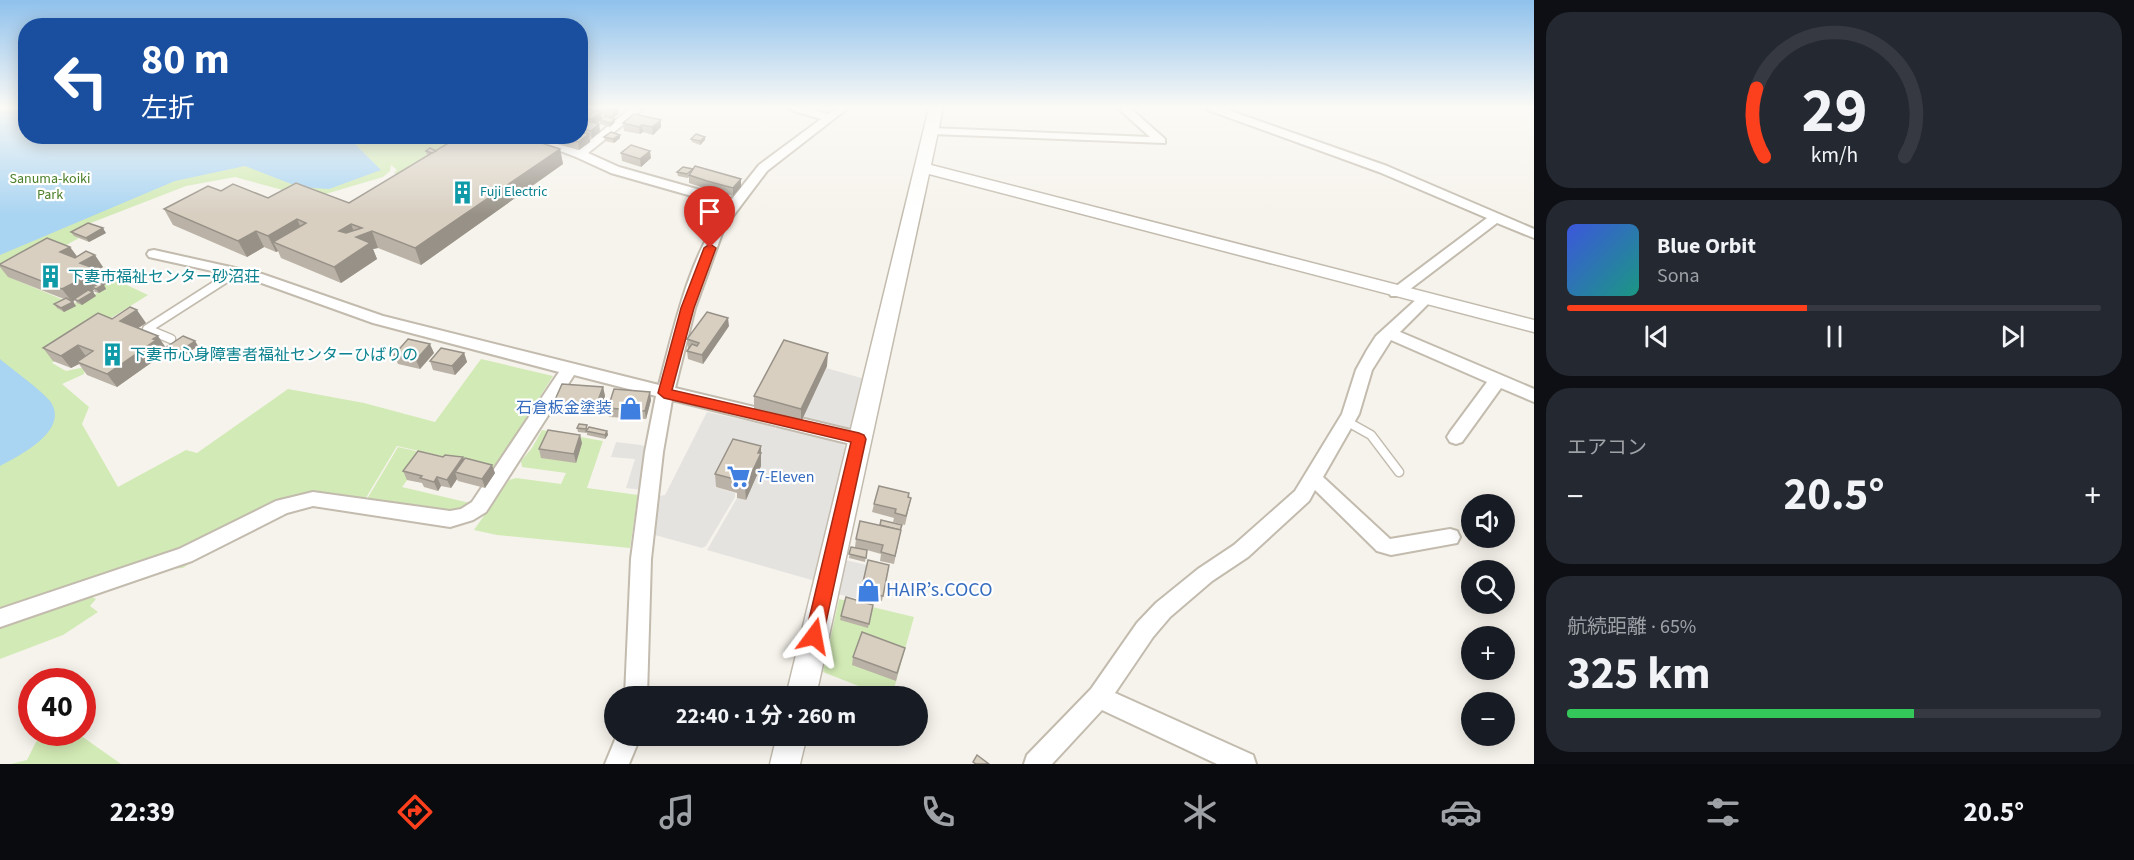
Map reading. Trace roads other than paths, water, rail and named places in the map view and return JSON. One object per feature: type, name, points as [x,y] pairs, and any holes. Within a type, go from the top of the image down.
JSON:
[{"type":"street","points":[[562,144],[615,170],[735,204]]},
{"type":"street","points":[[580,154],[593,144]]},
{"type":"street","points":[[636,686],[640,559],[664,393],[687,308],[717,228],[763,168],[795,144]]},
{"type":"street","points":[[803,686],[928,144]]},
{"type":"street","points":[[1312,144],[1383,169],[1534,234]]},
{"type":"street","points":[[923,168],[1534,327]]},
{"type":"street","points":[[1396,292],[1497,217]]},
{"type":"street","points":[[154,254],[257,277],[378,320],[569,370],[859,439]]},
{"type":"street","points":[[1036,764],[1100,697],[1145,630],[1163,610],[1205,575],[1250,543],[1302,496],[1346,421],[1364,370],[1382,340],[1424,300]]},
{"type":"street","points":[[1389,333],[1534,396]]},
{"type":"street","points":[[0,618],[185,555],[283,506],[313,499],[450,519],[466,516],[479,507],[569,370]]},
{"type":"street","points":[[1456,437],[1498,380]]},
{"type":"street","points":[[1312,479],[1324,487],[1384,545],[1391,547],[1450,537]]},
{"type":"street","points":[[1100,697],[1244,764]]},
{"type":"street","points":[[618,764],[624,746]]},
{"type":"street","points":[[785,764],[789,746]]},
{"type":"lane","points":[[171,339],[147,329],[236,272]]},
{"type":"lane","points":[[1346,421],[1366,430],[1399,472]]},
{"type":"water","name":"Sanuma-koiki Park","points":[[0,144],[355,144],[381,170],[329,189],[299,187],[245,166],[175,181],[0,255]]},
{"type":"water","points":[[0,359],[46,396],[55,412],[54,422],[40,441],[0,466]]},
{"type":"place","name":"Fuji Electric","points":[[462,192]]},
{"type":"place","name":"下妻市福祉センター砂沼荘","points":[[50,277]]},
{"type":"place","name":"下妻市心身障害者福祉センターひばりの","points":[[112,355]]},
{"type":"place","name":"石倉板金塗装","points":[[630,408]]},
{"type":"place","name":"7-Eleven","points":[[739,477]]},
{"type":"place","name":"HAIR’s.COCO","points":[[868,590]]}]
